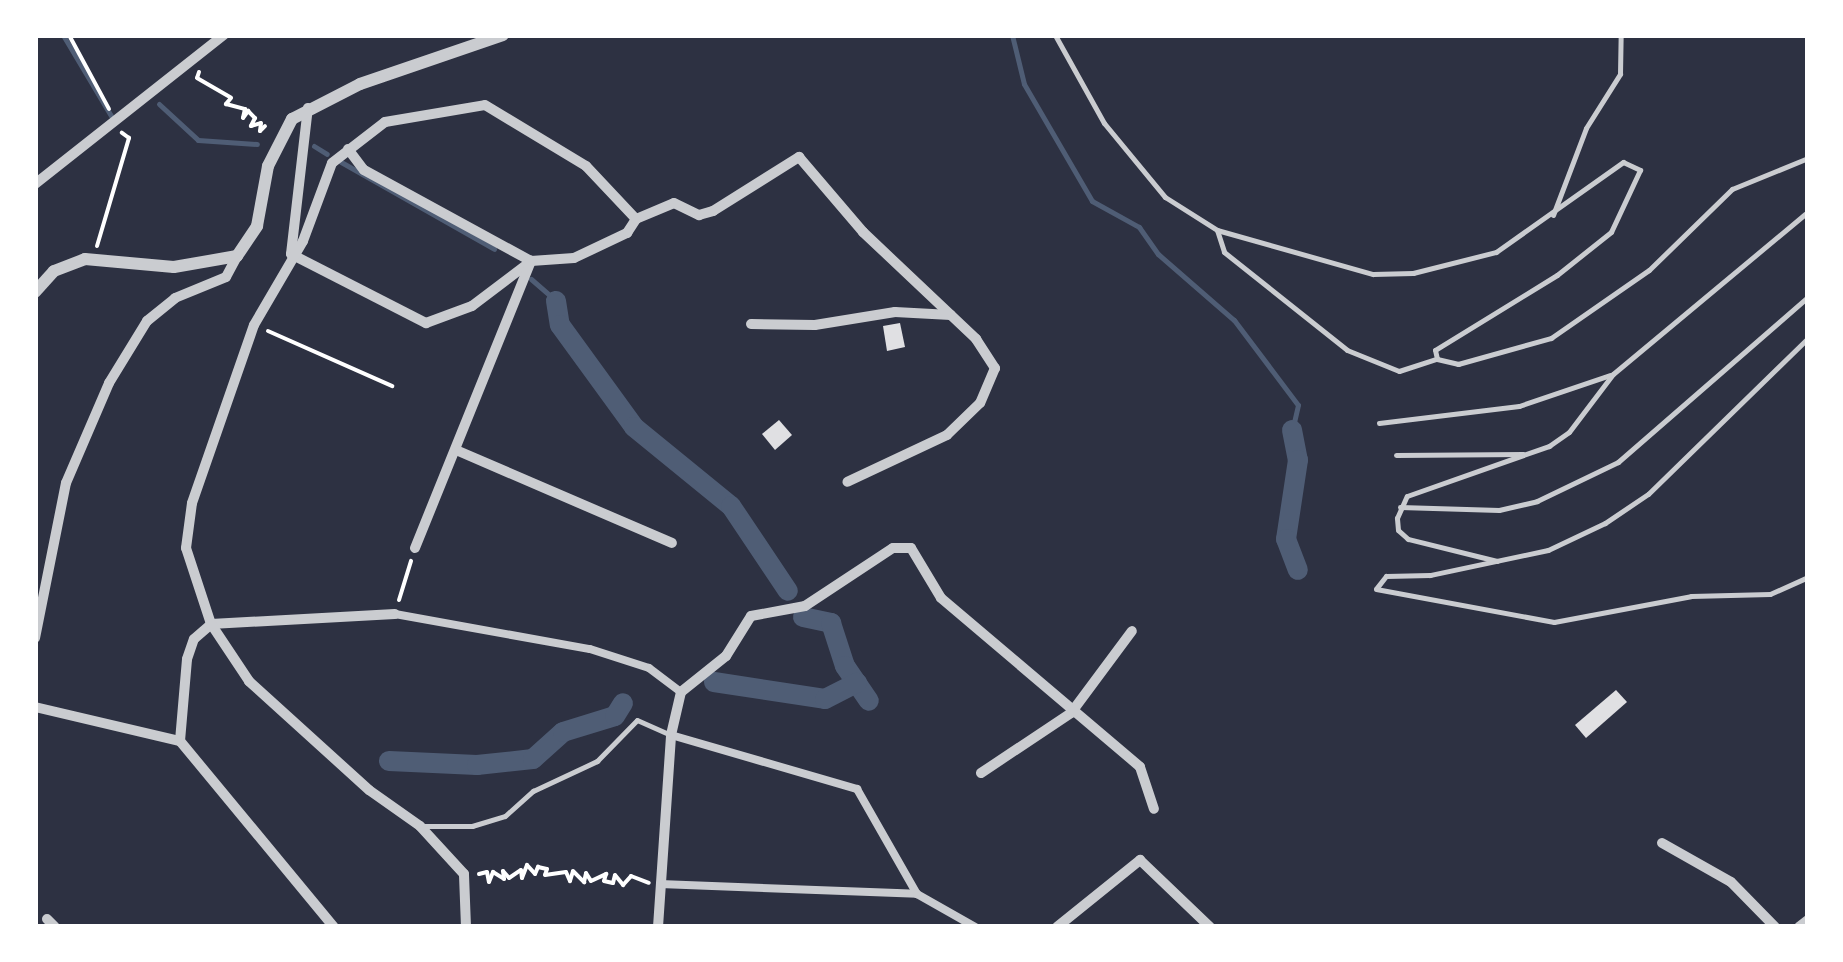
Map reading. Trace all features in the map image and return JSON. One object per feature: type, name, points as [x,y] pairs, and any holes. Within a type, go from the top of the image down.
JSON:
[{"type":"street","points":[[35,184],[224,35]]},
{"type":"street","points":[[35,638],[66,483],[116,369],[164,305],[226,277],[256,226],[279,137],[308,108],[502,35]]},
{"type":"street","points":[[466,927],[465,881],[420,826],[270,703],[211,624],[195,586],[188,533],[254,324],[302,240],[332,163],[348,149],[406,115],[485,105],[586,166],[636,219]]},
{"type":"street","points":[[291,254],[308,108]]},
{"type":"street","points":[[348,149],[364,170],[531,261],[574,258],[628,233],[636,219],[674,204],[699,214],[713,211],[798,157],[863,232],[951,315],[986,354],[995,381],[947,435],[847,482]]},
{"type":"street","points":[[291,254],[426,323],[472,306],[531,261]]},
{"type":"street","points":[[35,292],[54,271],[85,259],[174,267],[238,256]]},
{"type":"street","points":[[414,548],[531,261]]},
{"type":"street","points":[[751,324],[815,325],[894,312],[951,315]]},
{"type":"street","points":[[456,450],[672,544]]},
{"type":"street","points":[[658,927],[671,736],[681,692],[726,656],[751,616],[806,606],[904,546],[940,598],[1071,713],[1140,767],[1154,809]]},
{"type":"street","points":[[180,740],[187,659],[194,638],[211,624],[395,614],[590,649],[649,668],[681,692]]},
{"type":"street","points":[[981,773],[1071,713],[1132,630]]},
{"type":"street","points":[[35,707],[180,740],[334,927]]},
{"type":"street","points":[[671,736],[857,789],[918,894]]},
{"type":"street","points":[[1662,843],[1731,882],[1774,927]]},
{"type":"street","points":[[1057,927],[1140,860],[1210,927]]},
{"type":"street","points":[[661,880],[918,894],[975,927]]},
{"type":"street","points":[[1799,927],[1808,920]]},
{"type":"lane","points":[[1055,35],[1104,123],[1165,197],[1217,230],[1373,274],[1413,273],[1496,252],[1552,217],[1623,162],[1640,170],[1610,232],[1557,276],[1435,350],[1436,359]]},
{"type":"lane","points":[[1552,217],[1586,128],[1620,74],[1621,35]]},
{"type":"lane","points":[[1217,230],[1224,252],[1347,350],[1399,371],[1436,359],[1458,364],[1552,338],[1649,270],[1732,189],[1808,158]]},
{"type":"lane","points":[[1500,562],[1408,539],[1398,530],[1400,507],[1419,490],[1528,454],[1570,432],[1613,374],[1804,214]]},
{"type":"lane","points":[[1400,507],[1499,510],[1538,502],[1618,462],[1808,297]]},
{"type":"lane","points":[[1808,338],[1648,494],[1548,550],[1430,576],[1386,576],[1376,590],[1554,622],[1692,596],[1770,594],[1808,577]]},
{"type":"lane","points":[[1379,423],[1518,406],[1613,374]]},
{"type":"lane","points":[[1396,455],[1528,454]]},
{"type":"lane","points":[[420,826],[472,826],[505,816],[533,791],[597,761],[637,720],[671,736]]},
{"type":"path","points":[[69,35],[112,114]]},
{"type":"path","points":[[198,71],[196,78],[218,87],[218,96],[223,91],[231,98],[226,104],[245,109],[243,118],[248,112],[256,118],[252,126],[260,123],[260,131],[265,126]]},
{"type":"path","points":[[97,246],[129,138],[118,130]]},
{"type":"path","points":[[254,324],[392,386]]},
{"type":"path","points":[[395,614],[414,548]]},
{"type":"path","points":[[465,881],[487,872],[489,882],[498,871],[504,879],[507,870],[508,878],[520,870],[522,878],[527,865],[535,874],[538,867],[547,868],[545,875],[566,872],[570,881],[573,870],[584,882],[586,873],[591,881],[606,874],[604,882],[613,882],[614,875],[623,885],[631,876],[645,885],[661,880]]},
{"type":"building","points":[[900,323],[905,347],[887,351],[883,326]]},
{"type":"building","points":[[779,420],[792,435],[775,450],[762,434]]},
{"type":"building","points":[[1616,690],[1627,702],[1586,738],[1575,725]]},
{"type":"waterway","points":[[63,35],[111,116]]},
{"type":"waterway","points":[[1012,35],[1024,84],[1092,201],[1139,227],[1158,254],[1234,320],[1298,405],[1292,430]]},
{"type":"waterway","points":[[159,104],[198,140],[257,144]]},
{"type":"waterway","points":[[314,146],[327,154]]},
{"type":"waterway","points":[[341,162],[494,249]]},
{"type":"waterway","points":[[531,279],[556,301]]},
{"type":"waterway","points":[[556,301],[560,325],[634,427],[731,506],[788,591]]},
{"type":"waterway","points":[[1292,430],[1298,460],[1286,539],[1298,570]]},
{"type":"waterway","points":[[803,617],[831,623],[845,666],[869,701]]},
{"type":"waterway","points":[[714,682],[825,699],[857,683]]},
{"type":"waterway","points":[[389,761],[477,765],[533,759],[563,732],[615,716],[623,703]]}]
